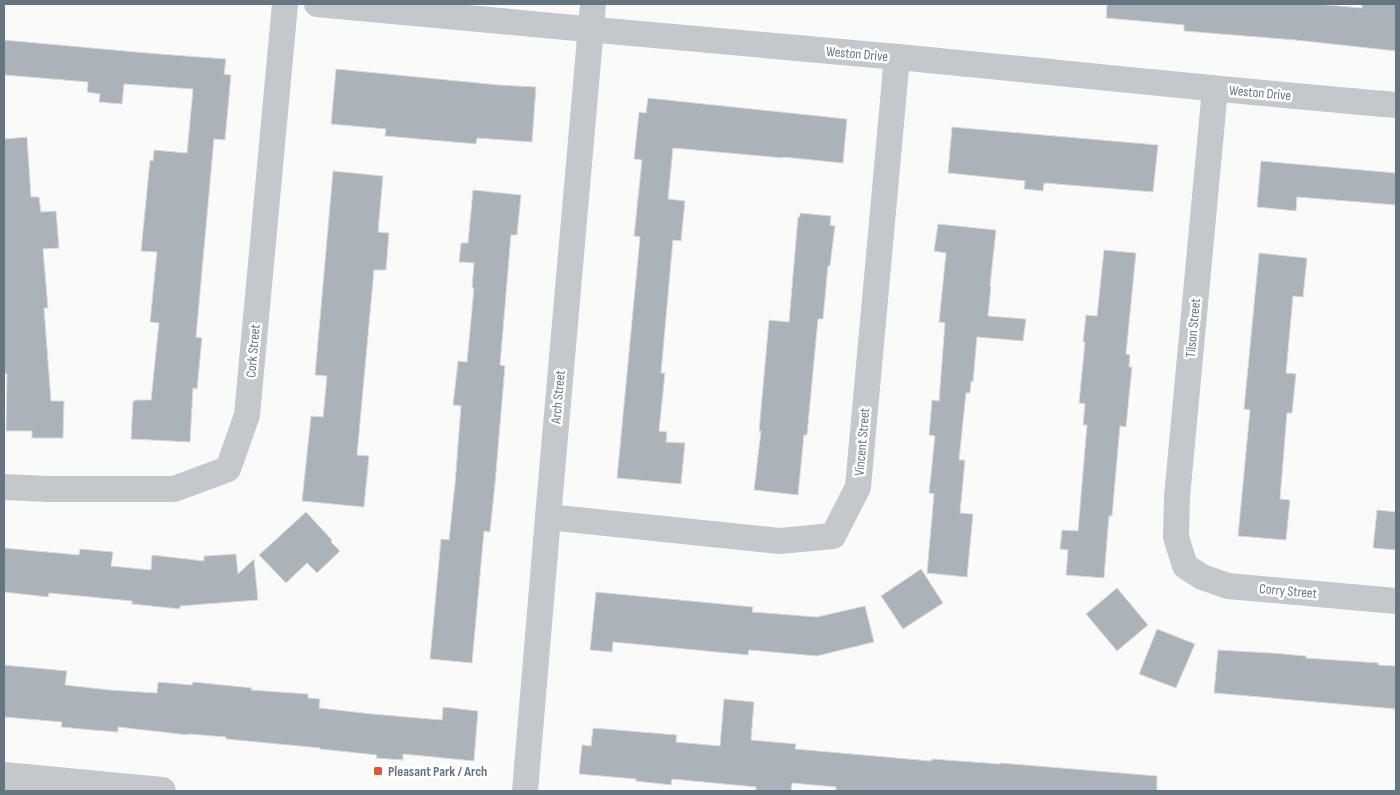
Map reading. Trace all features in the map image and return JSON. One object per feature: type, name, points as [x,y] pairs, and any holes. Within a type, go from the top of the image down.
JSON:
[{"type":"street","name":"Cork Street","points":[[4,487],[47,490],[174,489],[228,469],[247,415],[286,4]]},
{"type":"street","name":"Weston Drive","points":[[317,4],[1396,105]]},
{"type":"street","name":"Arch Street","points":[[526,791],[593,4]]},
{"type":"street","name":"Vincent Street","points":[[548,517],[780,541],[833,536],[858,487],[897,57]]},
{"type":"street","name":"Tilson Street","points":[[1185,566],[1176,537],[1177,496],[1215,89]]},
{"type":"street","name":"Corry Street","points":[[1185,566],[1202,577],[1228,586],[1396,601]]},
{"type":"street","points":[[4,776],[162,791]]},
{"type":"building","points":[[1107,4],[1316,4],[1362,8],[1362,4],[1396,4],[1396,51],[1184,31],[1184,25],[1106,18]]},
{"type":"building","points":[[4,40],[226,59],[224,74],[231,75],[225,140],[214,139],[196,337],[202,338],[197,389],[193,388],[190,442],[131,439],[133,401],[151,400],[159,323],[150,322],[157,252],[141,251],[150,160],[153,161],[154,150],[187,153],[193,89],[124,84],[122,104],[99,102],[100,94],[87,92],[88,82],[4,75]]},
{"type":"building","points":[[336,69],[536,87],[532,142],[477,138],[476,144],[385,136],[386,129],[331,124]]},
{"type":"building","points":[[648,98],[847,119],[843,163],[673,148],[668,199],[685,201],[681,241],[673,240],[661,373],[665,373],[659,431],[667,432],[666,442],[685,443],[681,484],[617,478],[640,237],[634,236],[642,160],[634,159],[639,112],[646,113]]},
{"type":"building","points":[[952,127],[1158,145],[1153,192],[1044,183],[1043,191],[1024,189],[1025,181],[948,173]]},
{"type":"building","points":[[27,137],[31,197],[39,197],[41,212],[56,211],[59,248],[43,249],[48,308],[44,308],[51,401],[64,401],[63,438],[32,438],[32,431],[6,431],[7,374],[5,374],[4,362],[4,139]]},
{"type":"building","points":[[1261,161],[1396,173],[1396,205],[1297,197],[1296,211],[1257,207]]},
{"type":"building","points":[[333,171],[383,176],[378,232],[389,233],[386,270],[374,270],[357,455],[369,456],[364,507],[302,501],[311,416],[323,417],[327,376],[315,375]]},
{"type":"building","points":[[473,190],[521,195],[517,235],[511,235],[500,365],[505,366],[495,484],[490,532],[484,531],[472,663],[430,659],[441,539],[449,540],[455,484],[461,406],[453,405],[458,361],[467,362],[474,288],[472,288],[474,263],[459,262],[461,243],[468,243]]},
{"type":"building","points":[[800,213],[831,216],[830,225],[835,226],[830,266],[828,266],[823,319],[818,319],[807,435],[804,435],[798,495],[754,490],[761,431],[759,431],[769,320],[789,322],[798,217],[800,217]]},
{"type":"building","points":[[938,224],[996,230],[988,316],[1026,319],[1023,341],[977,337],[973,382],[971,381],[970,393],[966,393],[959,460],[965,460],[960,513],[973,514],[967,577],[927,573],[934,494],[929,493],[935,436],[929,435],[932,400],[939,401],[945,323],[939,322],[946,253],[934,251]]},
{"type":"building","points":[[1104,250],[1136,253],[1126,354],[1130,355],[1129,367],[1132,367],[1126,427],[1120,426],[1112,516],[1109,516],[1104,578],[1066,575],[1068,550],[1060,549],[1062,530],[1078,531],[1087,425],[1083,425],[1085,404],[1079,403],[1085,342],[1083,342],[1086,315],[1097,316]]},
{"type":"building","points":[[1259,253],[1307,258],[1303,297],[1293,296],[1286,373],[1296,374],[1292,413],[1287,413],[1280,499],[1290,500],[1286,540],[1238,536],[1250,410],[1244,409]]},
{"type":"building","points":[[1377,510],[1396,512],[1396,550],[1373,548]]},
{"type":"building","points":[[306,512],[340,551],[317,573],[307,563],[286,583],[259,555]]},
{"type":"building","points":[[4,548],[79,555],[80,549],[113,552],[111,566],[151,570],[152,555],[204,561],[204,556],[236,554],[238,574],[254,559],[258,600],[180,606],[180,609],[132,604],[132,601],[49,593],[48,597],[4,592]]},
{"type":"building","points":[[921,569],[943,603],[903,629],[881,596]]},
{"type":"building","points":[[1117,588],[1148,625],[1117,651],[1086,614]]},
{"type":"building","points":[[596,592],[753,607],[752,612],[817,617],[865,606],[874,642],[817,656],[749,650],[748,655],[613,642],[612,652],[590,650]]},
{"type":"building","points":[[1157,629],[1195,644],[1176,688],[1139,674]]},
{"type":"building","points":[[1218,650],[1306,656],[1306,658],[1396,666],[1396,709],[1214,693]]},
{"type":"building","points":[[4,665],[67,671],[65,685],[110,690],[157,693],[158,682],[192,685],[193,682],[252,688],[251,690],[308,694],[308,698],[320,699],[319,708],[372,714],[442,720],[443,707],[478,711],[474,761],[403,754],[403,760],[376,758],[377,755],[226,739],[226,737],[188,735],[118,727],[118,732],[92,730],[61,727],[62,722],[4,717]]},
{"type":"building","points":[[724,699],[754,702],[751,740],[796,744],[795,749],[931,761],[932,759],[1001,763],[1157,776],[1157,791],[836,791],[836,787],[792,783],[791,791],[756,791],[756,787],[672,779],[671,785],[636,781],[636,779],[579,774],[582,745],[591,746],[593,728],[677,735],[676,742],[720,746]]},
{"type":"place","name":"Pleasant Park / Arch","points":[[378,771]]}]
